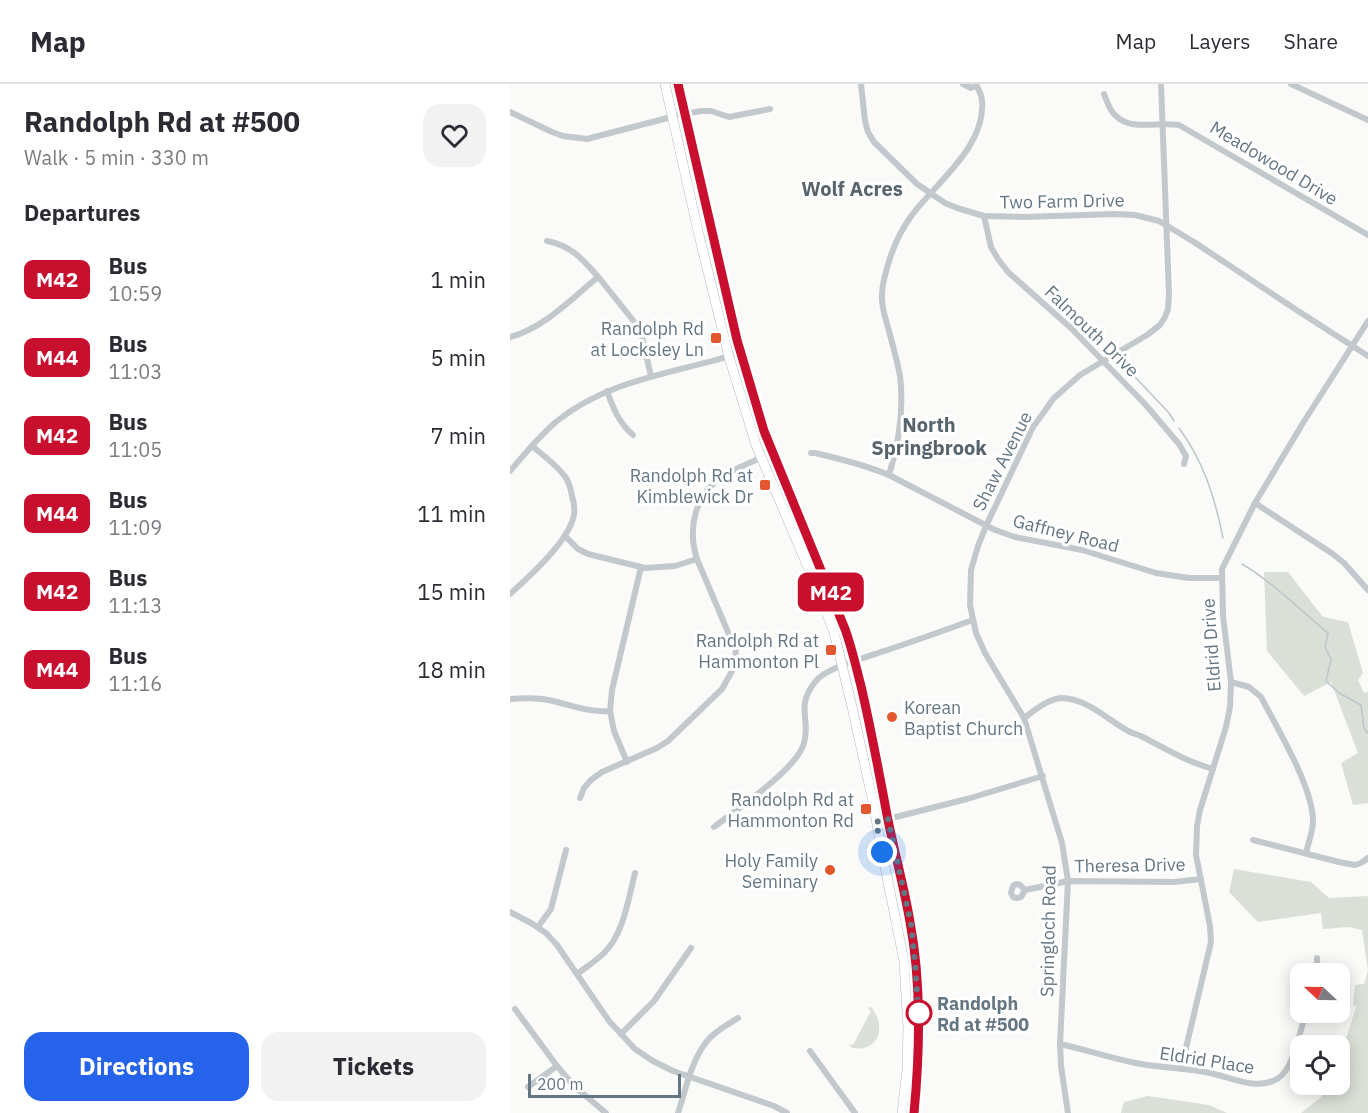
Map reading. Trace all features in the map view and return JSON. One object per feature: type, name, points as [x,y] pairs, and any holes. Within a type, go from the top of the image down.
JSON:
[{"type":"main road","points":[[665,84],[729,357],[756,445],[834,632],[854,711],[904,961],[908,1028],[907,1070],[902,1113]]},
{"type":"main road","points":[[678,84],[741,353],[764,431],[852,650],[866,709],[911,924],[919,1028],[914,1113]]},
{"type":"street","name":"Two Farm Drive","points":[[861,84],[865,121],[874,142],[930,194],[957,208],[984,216],[1115,214],[1135,215],[1159,221],[1368,356]]},
{"type":"street","points":[[890,475],[897,447],[902,404],[897,358],[883,308],[884,275],[902,231],[912,215],[966,152],[978,131],[982,100],[980,92],[976,85],[971,88],[963,84]]},
{"type":"street","name":"Shaw Avenue","points":[[1024,718],[985,653],[976,633],[970,604],[971,570],[986,526],[1033,428],[1053,399],[1072,381],[1147,335],[1160,325],[1165,317],[1169,294],[1161,84]]},
{"type":"street","points":[[1291,84],[1368,120]]},
{"type":"street","name":"Meadowood Drive","points":[[1104,94],[1110,110],[1122,122],[1136,125],[1179,125],[1368,235]]},
{"type":"street","points":[[510,112],[562,136],[587,139],[701,111],[711,111],[729,117],[770,109]]},
{"type":"street","name":"Falmouth Drive","points":[[984,216],[991,247],[1008,272],[1072,329],[1144,403],[1179,444],[1186,456],[1184,464]]},
{"type":"street","points":[[547,241],[571,250],[590,265],[636,324],[641,333],[651,376]]},
{"type":"street","points":[[510,337],[519,335],[549,318],[598,277]]},
{"type":"street","name":"Eldrid Drive","points":[[1181,1069],[1211,942],[1196,855],[1197,826],[1230,707],[1231,682],[1223,616],[1222,569],[1255,504],[1368,321]]},
{"type":"street","points":[[510,471],[543,434],[586,401],[651,376],[741,353]]},
{"type":"street","points":[[607,391],[624,428],[633,435]]},
{"type":"street","points":[[510,594],[535,571],[565,537],[574,514],[570,485],[559,469],[532,446]]},
{"type":"street","name":"Gaffney Road","points":[[811,453],[848,461],[890,475],[994,530],[1015,537],[1082,550],[1156,573],[1189,578],[1222,578]]},
{"type":"street","points":[[580,798],[584,788],[602,772],[657,748],[677,734],[722,689],[732,671],[736,651],[697,559],[694,548],[693,522],[703,496],[723,476],[762,456]]},
{"type":"street","points":[[1255,504],[1333,554],[1368,590]]},
{"type":"street","points":[[565,537],[588,554],[645,568],[669,568],[697,559]]},
{"type":"street","points":[[627,762],[614,731],[610,711],[612,690],[640,567]]},
{"type":"street","points":[[714,827],[780,775],[800,755],[806,736],[803,709],[806,697],[816,680],[854,660],[972,620]]},
{"type":"street","points":[[1231,682],[1249,687],[1260,697],[1305,785],[1312,806],[1313,823],[1306,853]]},
{"type":"street","points":[[510,699],[546,699],[599,712],[610,711]]},
{"type":"street","points":[[1024,718],[1053,700],[1070,699],[1095,710],[1127,731],[1172,754],[1213,769]]},
{"type":"street","name":"Springloch Road","points":[[1024,718],[1062,843],[1068,881],[1060,1044],[1068,1113]]},
{"type":"street","points":[[876,822],[967,799],[1043,776]]},
{"type":"street","points":[[1253,840],[1355,865],[1368,858]]},
{"type":"street","points":[[538,927],[551,909],[566,850]]},
{"type":"street","points":[[577,974],[604,953],[616,938],[634,873]]},
{"type":"street","name":"Theresa Drive","points":[[1025,890],[1068,881],[1174,882],[1201,879]]},
{"type":"street","points":[[510,912],[546,933],[557,945],[609,1022],[636,1049],[673,1071],[774,1106],[787,1113]]},
{"type":"street","points":[[621,1034],[654,1001],[691,948]]},
{"type":"street","points":[[1317,958],[1317,963]]},
{"type":"street","points":[[515,1009],[574,1086],[606,1113]]},
{"type":"street","points":[[678,1113],[699,1053],[708,1040],[738,1018]]},
{"type":"street","name":"Eldrid Place","points":[[1060,1044],[1137,1064],[1209,1072],[1254,1084],[1277,1079],[1286,1072],[1303,1023]]},
{"type":"street","points":[[810,1051],[855,1113]]},
{"type":"street","points":[[528,1087],[557,1066]]},
{"type":"shaded area","points":[[1264,572],[1288,572],[1323,617],[1348,622],[1363,673],[1358,680],[1364,693],[1368,692],[1368,803],[1353,805],[1341,763],[1358,753],[1331,682],[1304,696],[1267,651]]},
{"type":"shaded area","points":[[1234,869],[1311,882],[1329,898],[1368,896],[1368,971],[1362,930],[1349,927],[1323,929],[1321,913],[1258,922],[1229,892]]},
{"type":"shaded area","points":[[1368,971],[1368,1113],[1301,1113],[1322,1095],[1350,1095],[1350,1035],[1347,1035],[1356,1007],[1353,1005],[1355,985],[1364,984]]},
{"type":"shaded area","points":[[871,1007],[879,1022],[878,1037],[869,1046],[852,1048],[849,1044],[853,1045],[871,1011],[868,1008]]},
{"type":"shaded area","points":[[1148,1096],[1209,1105],[1227,1113],[1121,1113],[1124,1102]]},
{"type":"waterway","points":[[1119,360],[1174,421]]},
{"type":"waterway","points":[[1179,428],[1202,467],[1223,538]]},
{"type":"waterway","points":[[1242,564],[1276,588],[1328,633],[1325,647],[1331,659],[1326,681],[1339,693],[1361,705],[1364,728],[1368,733]]},
{"type":"bus line","name":"M42","points":[[678,84],[737,340],[764,431],[845,629],[866,709],[911,924],[919,1020],[919,1055],[914,1113]]},
{"type":"place","name":"Randolph Rd at Locksley Ln","points":[[716,338]]},
{"type":"place","name":"Randolph Rd at Kimblewick Dr","points":[[765,485]]},
{"type":"place","name":"Randolph Rd at Hammonton Pl","points":[[831,650]]},
{"type":"place","name":"Korean Baptist Church","points":[[892,717]]},
{"type":"place","name":"Randolph Rd at Hammonton Rd","points":[[866,809]]},
{"type":"place","name":"Holy Family Seminary","points":[[830,870]]},
{"type":"place","name":"Randolph Rd at #500","points":[[919,1013]]},
{"type":"district","name":"Wolf Acres","points":[[852,188]]},
{"type":"district","name":"North Springbrook","points":[[929,436]]},
{"type":"route","points":[[882,852],[876,822],[888,819],[911,924],[919,1020],[919,1013]]}]
